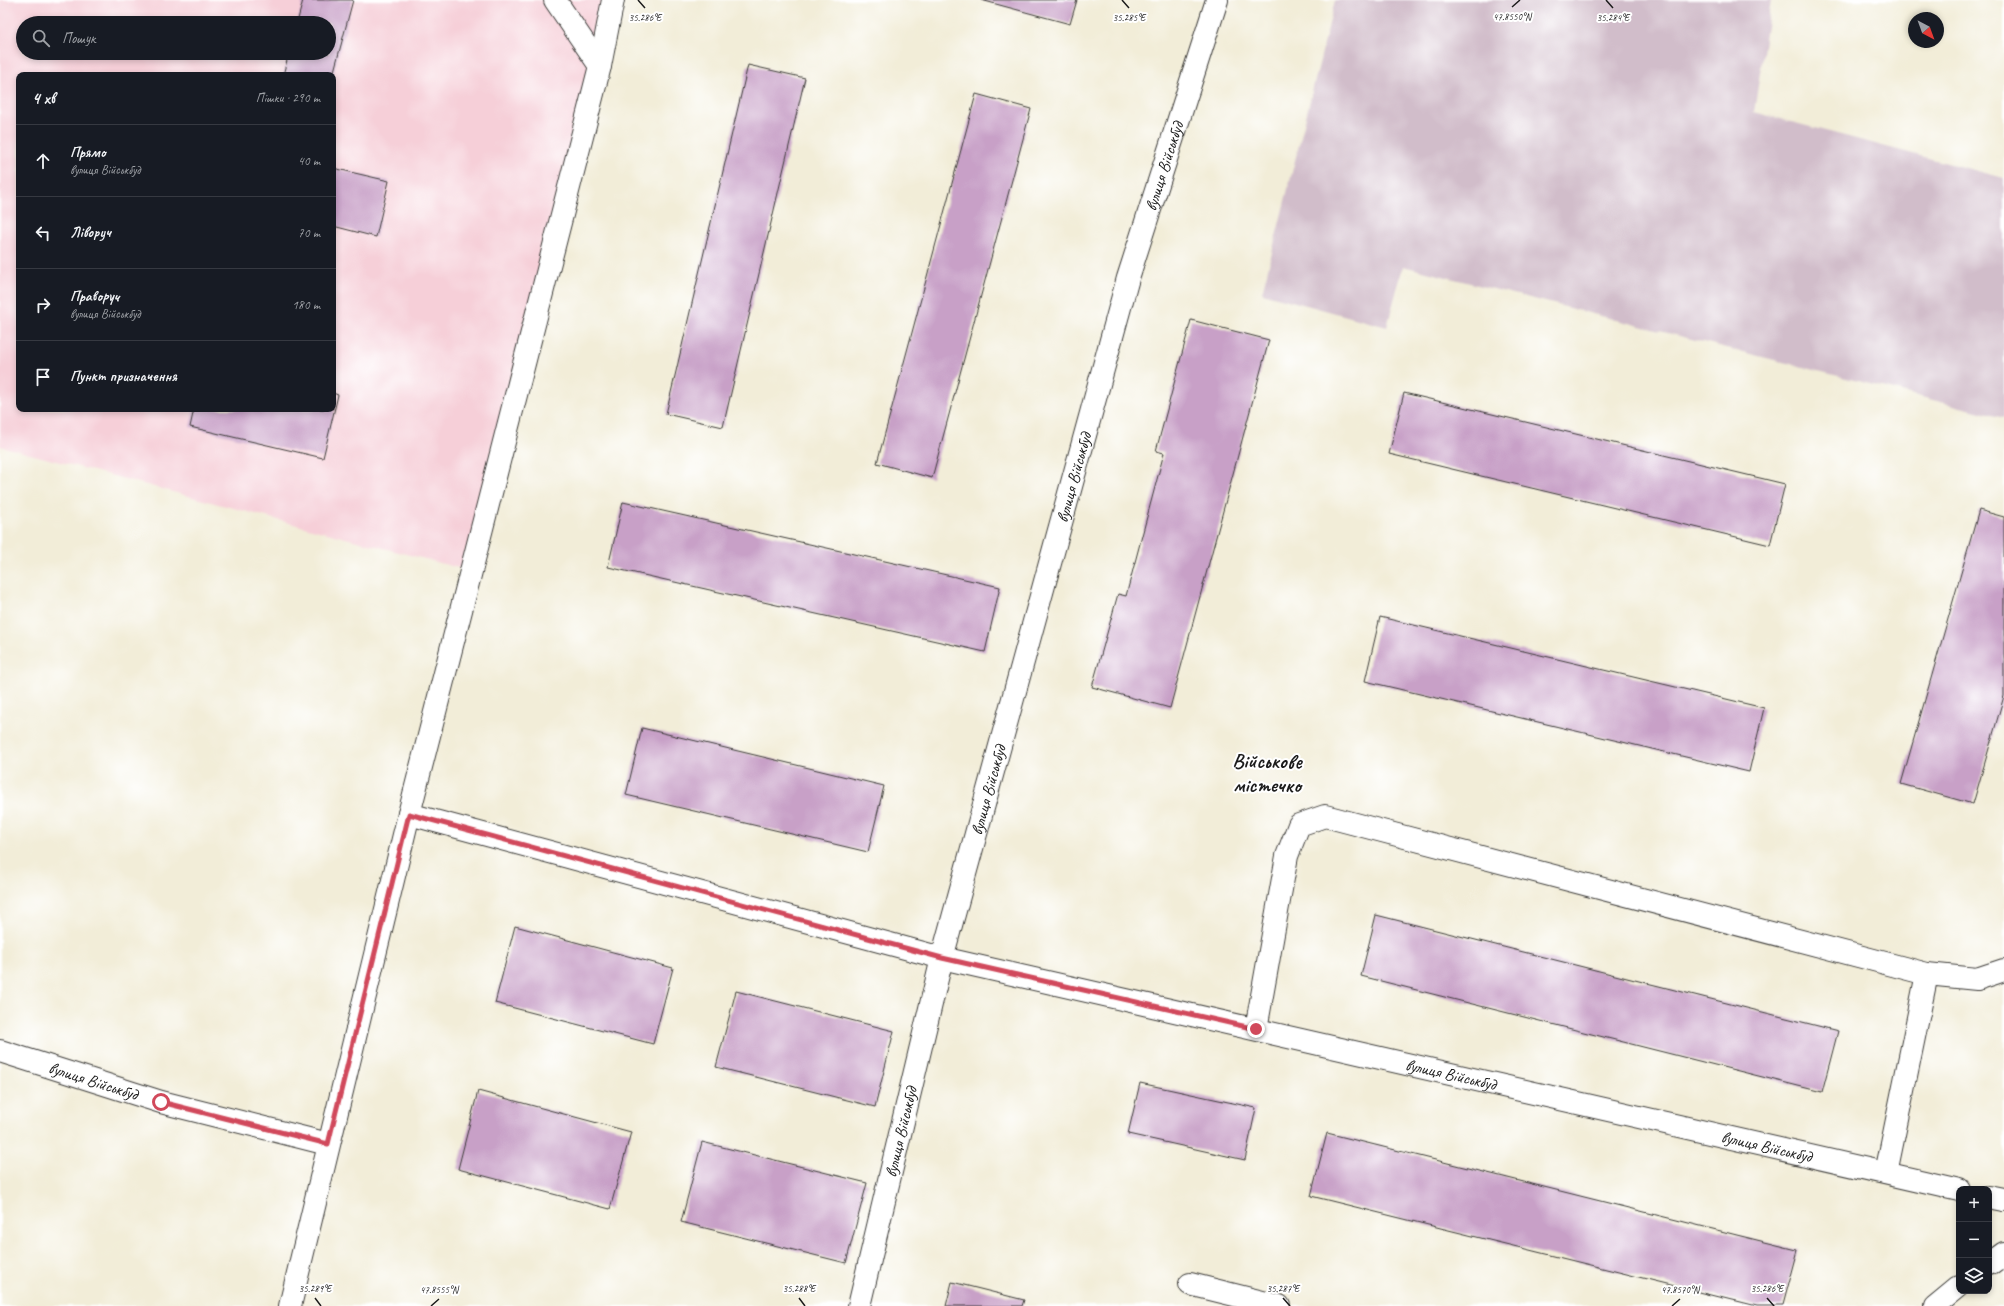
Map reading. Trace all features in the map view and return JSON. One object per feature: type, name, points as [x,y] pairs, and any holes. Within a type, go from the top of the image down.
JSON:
[{"type":"street","points":[[555,0],[600,66]]},
{"type":"street","points":[[290,1306],[409,814],[600,66],[613,0]]},
{"type":"street","name":"вулиця Військбуд","points":[[859,1306],[942,958],[1128,278],[1217,0]]},
{"type":"street","name":"вулиця Військбуд","points":[[409,814],[942,958],[1956,1189]]},
{"type":"street","points":[[1256,1029],[1287,856],[1299,825],[1325,816],[1927,974],[1976,979],[2004,970]]},
{"type":"street","points":[[1886,1173],[1927,974]]},
{"type":"street","name":"вулиця Військбуд","points":[[0,1051],[161,1102],[328,1144]]},
{"type":"street","points":[[1992,1198],[2004,1200]]},
{"type":"street","points":[[1992,1262],[2004,1253]]},
{"type":"street","points":[[1190,1284],[1279,1306]]},
{"type":"street","points":[[1936,1306],[1956,1289]]},
{"type":"shaded area","points":[[0,0],[608,0],[470,571],[0,446]]},
{"type":"shaded area","points":[[1335,0],[1771,0],[1754,112],[2004,178],[2004,418],[1403,266],[1387,327],[1262,293]]},
{"type":"building","points":[[303,0],[353,0],[334,72],[284,72],[287,60],[336,60],[336,16],[299,16]]},
{"type":"building","points":[[981,0],[1077,0],[1070,24]]},
{"type":"building","points":[[748,65],[805,78],[723,427],[666,414]]},
{"type":"building","points":[[976,94],[1031,109],[932,478],[877,463]]},
{"type":"building","points":[[336,169],[389,181],[376,237],[336,227]]},
{"type":"building","points":[[1191,320],[1269,340],[1170,708],[1092,687],[1118,594],[1126,596],[1164,453],[1156,451]]},
{"type":"building","points":[[1404,393],[1785,484],[1770,545],[1389,454]]},
{"type":"building","points":[[193,412],[334,412],[323,458],[190,427]]},
{"type":"building","points":[[623,502],[1000,587],[985,652],[608,567]]},
{"type":"building","points":[[1979,510],[2004,517],[2004,696],[1973,804],[1901,784]]},
{"type":"building","points":[[1380,617],[1764,708],[1749,772],[1365,681]]},
{"type":"building","points":[[642,728],[884,786],[868,852],[626,795]]},
{"type":"building","points":[[1376,915],[1838,1031],[1822,1092],[1361,976]]},
{"type":"building","points":[[515,926],[673,968],[653,1044],[495,1003]]},
{"type":"building","points":[[736,991],[894,1031],[875,1107],[716,1067]]},
{"type":"building","points":[[1140,1083],[1256,1108],[1245,1160],[1128,1134]]},
{"type":"building","points":[[478,1091],[631,1132],[610,1209],[458,1169]]},
{"type":"building","points":[[1327,1133],[1797,1250],[1782,1306],[1756,1306],[1311,1196]]},
{"type":"building","points":[[702,1142],[867,1183],[846,1263],[681,1222]]},
{"type":"building","points":[[952,1282],[1024,1300],[1022,1306],[946,1306]]},
{"type":"district","name":"Військове містечко","points":[[1267,773]]},
{"type":"route","points":[[161,1102],[328,1144],[409,814],[942,958],[1256,1029]]}]
